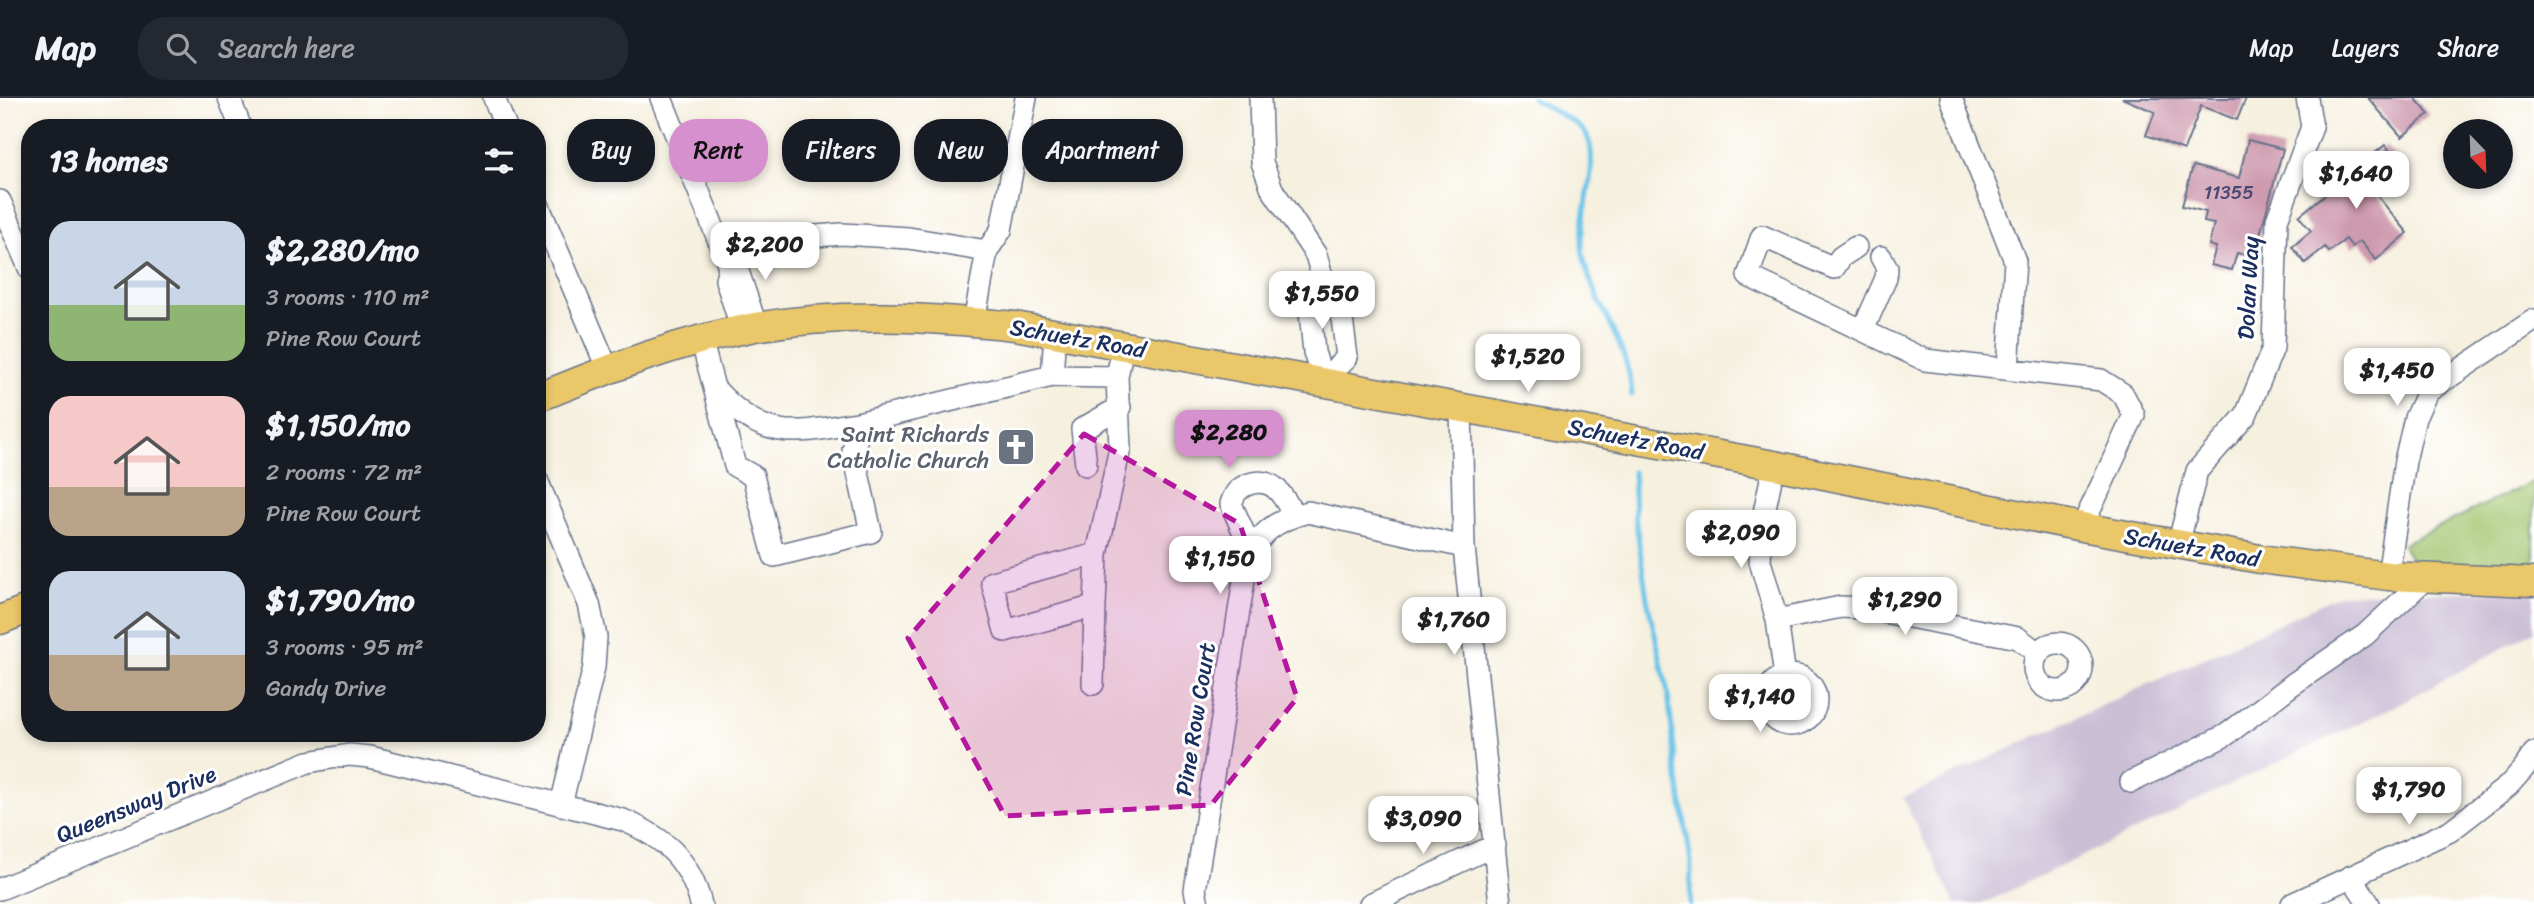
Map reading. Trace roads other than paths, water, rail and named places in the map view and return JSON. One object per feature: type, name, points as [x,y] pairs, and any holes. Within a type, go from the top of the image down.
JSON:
[{"type":"main road","name":"Schuetz Road","points":[[546,394],[608,370],[701,339],[749,328],[832,318],[911,317],[974,322],[1055,333],[1323,381],[1774,465],[2178,545],[2388,576],[2534,582]]},
{"type":"main road","points":[[0,620],[21,612]]},
{"type":"street","points":[[229,98],[237,119]]},
{"type":"street","points":[[494,98],[502,119]]},
{"type":"street","points":[[661,98],[726,258],[739,274],[749,328]]},
{"type":"street","points":[[974,322],[987,251],[1001,230],[1026,98]]},
{"type":"street","points":[[1260,98],[1262,162],[1272,189],[1316,255],[1323,281],[1340,303],[1347,357],[1323,381],[1314,352],[1310,313],[1323,281]]},
{"type":"street","points":[[1951,98],[2015,261],[2008,369]]},
{"type":"street","name":"Dolan Way","points":[[2178,545],[2197,471],[2246,415],[2273,348],[2277,219],[2312,127],[2307,98]]},
{"type":"street","points":[[0,201],[21,250]]},
{"type":"street","points":[[546,223],[608,370]]},
{"type":"street","points":[[726,258],[746,241],[842,234],[909,238],[987,251]]},
{"type":"street","points":[[1856,247],[1841,257],[1834,268],[1762,236],[1748,276],[1924,360],[2101,380],[2123,394],[2134,415],[2082,527]]},
{"type":"street","points":[[1863,330],[1886,278],[1886,268],[1881,257]]},
{"type":"street","points":[[2388,576],[2405,461],[2415,418],[2427,392],[2534,320]]},
{"type":"street","points":[[1052,376],[1055,333]]},
{"type":"street","points":[[701,339],[735,466],[753,476],[774,556],[870,532],[853,450],[862,422]]},
{"type":"street","points":[[1093,684],[1097,554],[1120,448],[1117,377],[1123,346]]},
{"type":"street","points":[[715,388],[735,410],[758,425],[788,432],[862,422],[1052,376],[1117,377]]},
{"type":"street","points":[[1086,466],[1082,429],[1120,407]]},
{"type":"street","points":[[1461,407],[1464,547],[1500,904]]},
{"type":"street","points":[[1774,465],[1762,522],[1760,561],[1777,620],[1785,676]]},
{"type":"street","points":[[1294,515],[1282,495],[1270,484],[1260,481],[1244,486],[1234,493],[1231,504],[1244,533],[1255,545],[1268,529],[1294,515],[1308,512],[1464,547]]},
{"type":"street","points":[[546,501],[589,604],[596,637],[594,667],[561,805]]},
{"type":"street","name":"Pine Row Court","points":[[1198,904],[1195,890],[1246,567],[1255,545]]},
{"type":"street","points":[[1095,606],[1005,631],[992,582],[1097,554]]},
{"type":"street","points":[[2131,782],[2226,735],[2292,684],[2365,635],[2426,578]]},
{"type":"street","points":[[1777,620],[1841,607],[1863,608],[2018,638],[2038,653]]},
{"type":"street","points":[[2292,904],[2450,831],[2508,786],[2534,754]]},
{"type":"street","name":"Queensway Drive","points":[[0,889],[308,762],[329,756],[349,755],[370,757],[623,820],[655,835],[670,847],[685,864],[701,904]]},
{"type":"street","points":[[1370,904],[1495,845]]},
{"type":"street","points":[[2351,876],[2369,904]]},
{"type":"waterway","points":[[1532,98],[1579,126],[1588,138],[1591,164],[1583,226],[1583,255],[1594,290],[1624,358],[1632,395]]},
{"type":"waterway","points":[[1633,472],[1635,515],[1647,599],[1668,693],[1691,862],[1690,904]]},
{"type":"place","name":"Saint Richards Catholic Church","points":[[1016,447]]}]
